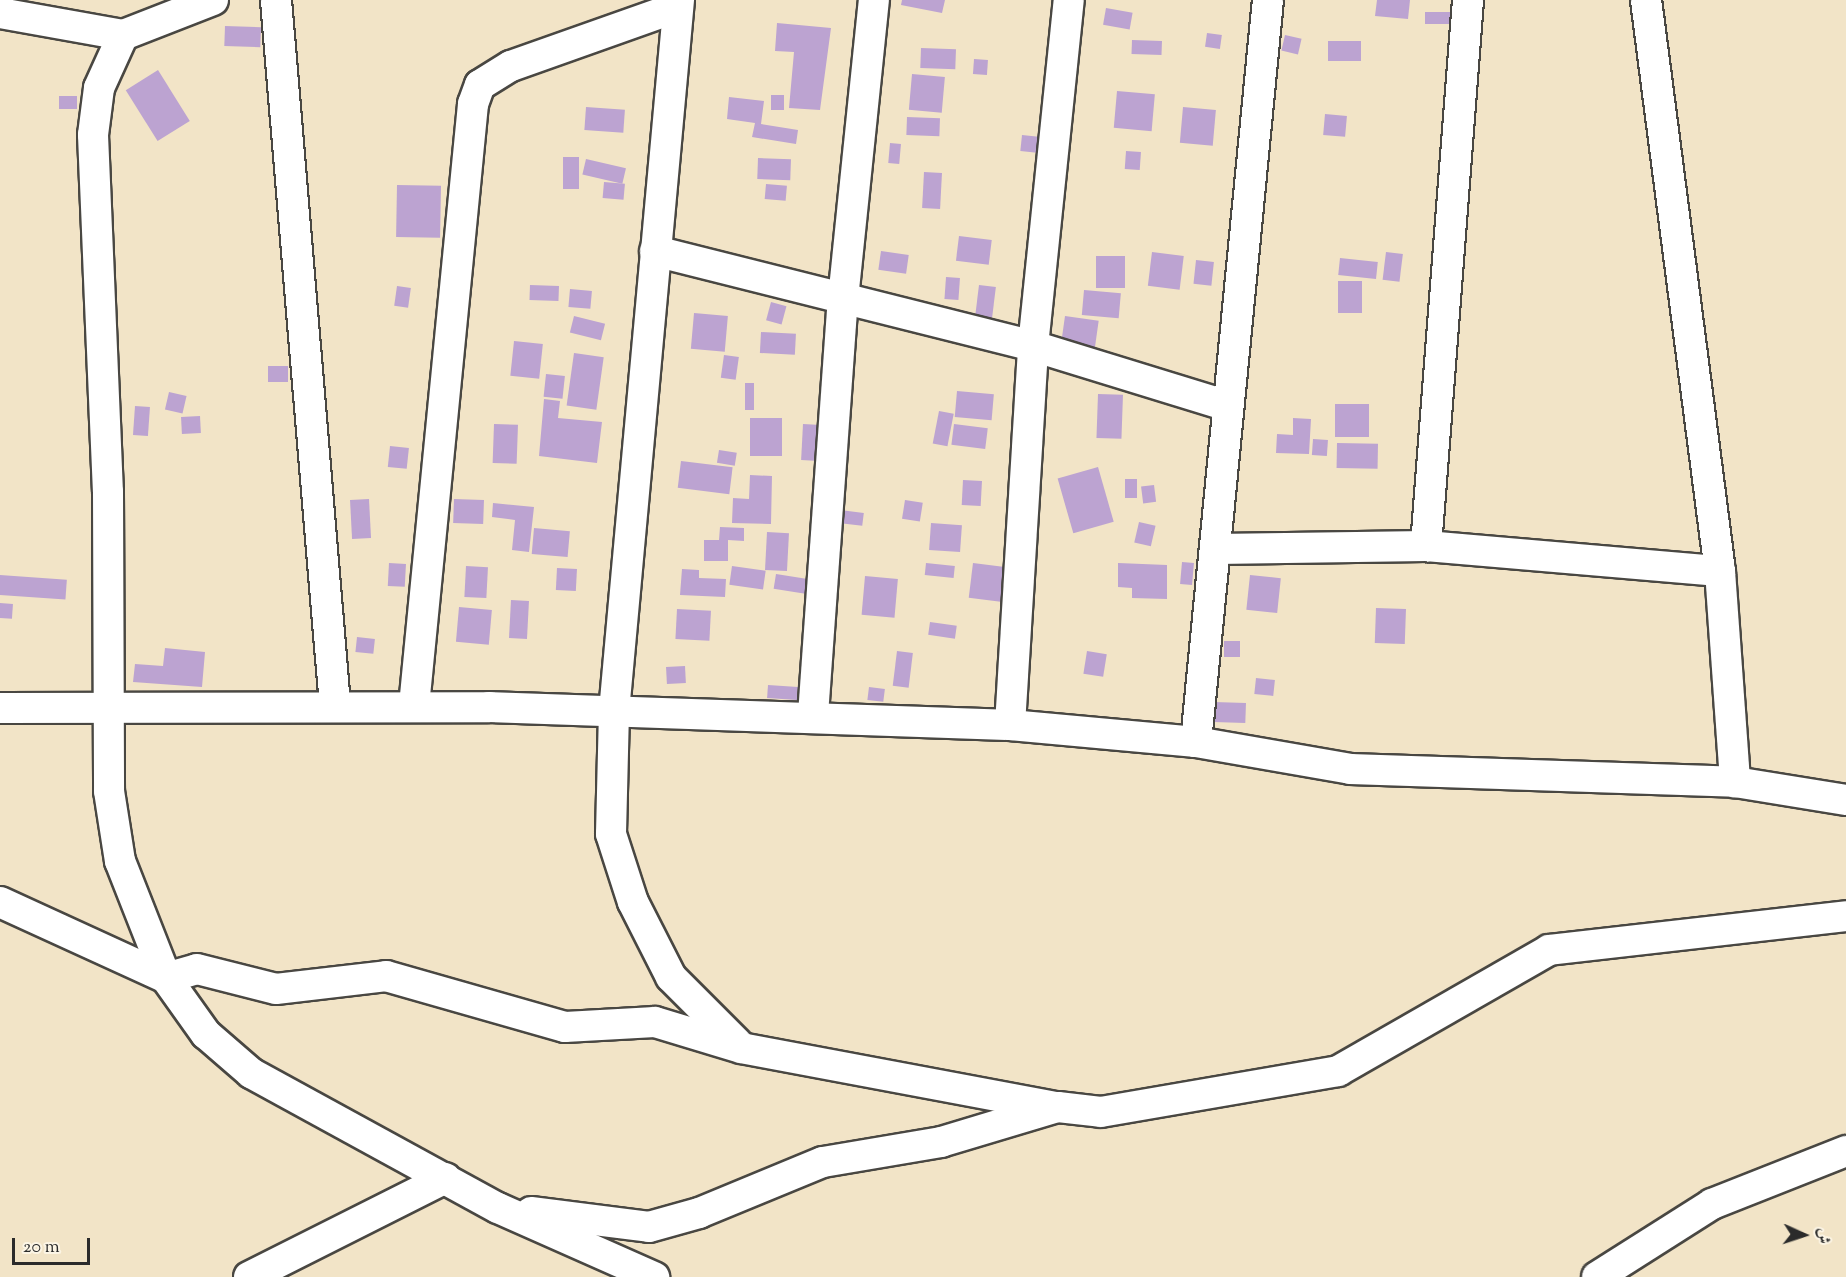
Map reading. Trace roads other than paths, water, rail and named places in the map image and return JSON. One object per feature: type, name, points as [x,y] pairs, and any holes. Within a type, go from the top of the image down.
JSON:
[{"type":"street","points":[[0,13],[123,34],[213,0]]},
{"type":"street","points":[[276,0],[335,706]]},
{"type":"street","points":[[813,715],[843,299],[874,0]]},
{"type":"street","points":[[1010,724],[1033,346],[1069,0]]},
{"type":"street","points":[[1196,742],[1268,0]]},
{"type":"street","points":[[1426,546],[1468,0]]},
{"type":"street","points":[[1646,0],[1720,570],[1735,782]]},
{"type":"street","points":[[414,706],[477,95],[494,74],[511,66],[679,4],[614,711],[611,834],[633,902],[671,978],[741,1048]]},
{"type":"street","points":[[123,34],[99,87],[93,135],[108,492],[109,791],[120,861],[166,978],[206,1034],[251,1073],[498,1208],[654,1277]]},
{"type":"street","points":[[655,251],[1033,346],[1228,406]]},
{"type":"street","points":[[1215,549],[1426,546],[1720,570]]},
{"type":"street","points":[[0,708],[109,705],[414,706],[813,715],[1010,724],[1196,742],[1350,769],[1735,782],[1846,800]]},
{"type":"street","points":[[0,902],[166,978],[197,969],[276,989],[386,976],[565,1027],[655,1022],[741,1048],[1058,1107],[1101,1112],[1338,1071],[1549,950],[1846,915]]},
{"type":"street","points":[[498,1208],[649,1227],[699,1214],[823,1162],[941,1142],[1058,1107]]},
{"type":"street","points":[[1597,1277],[1712,1204],[1846,1151]]},
{"type":"street","points":[[249,1277],[446,1178]]}]
